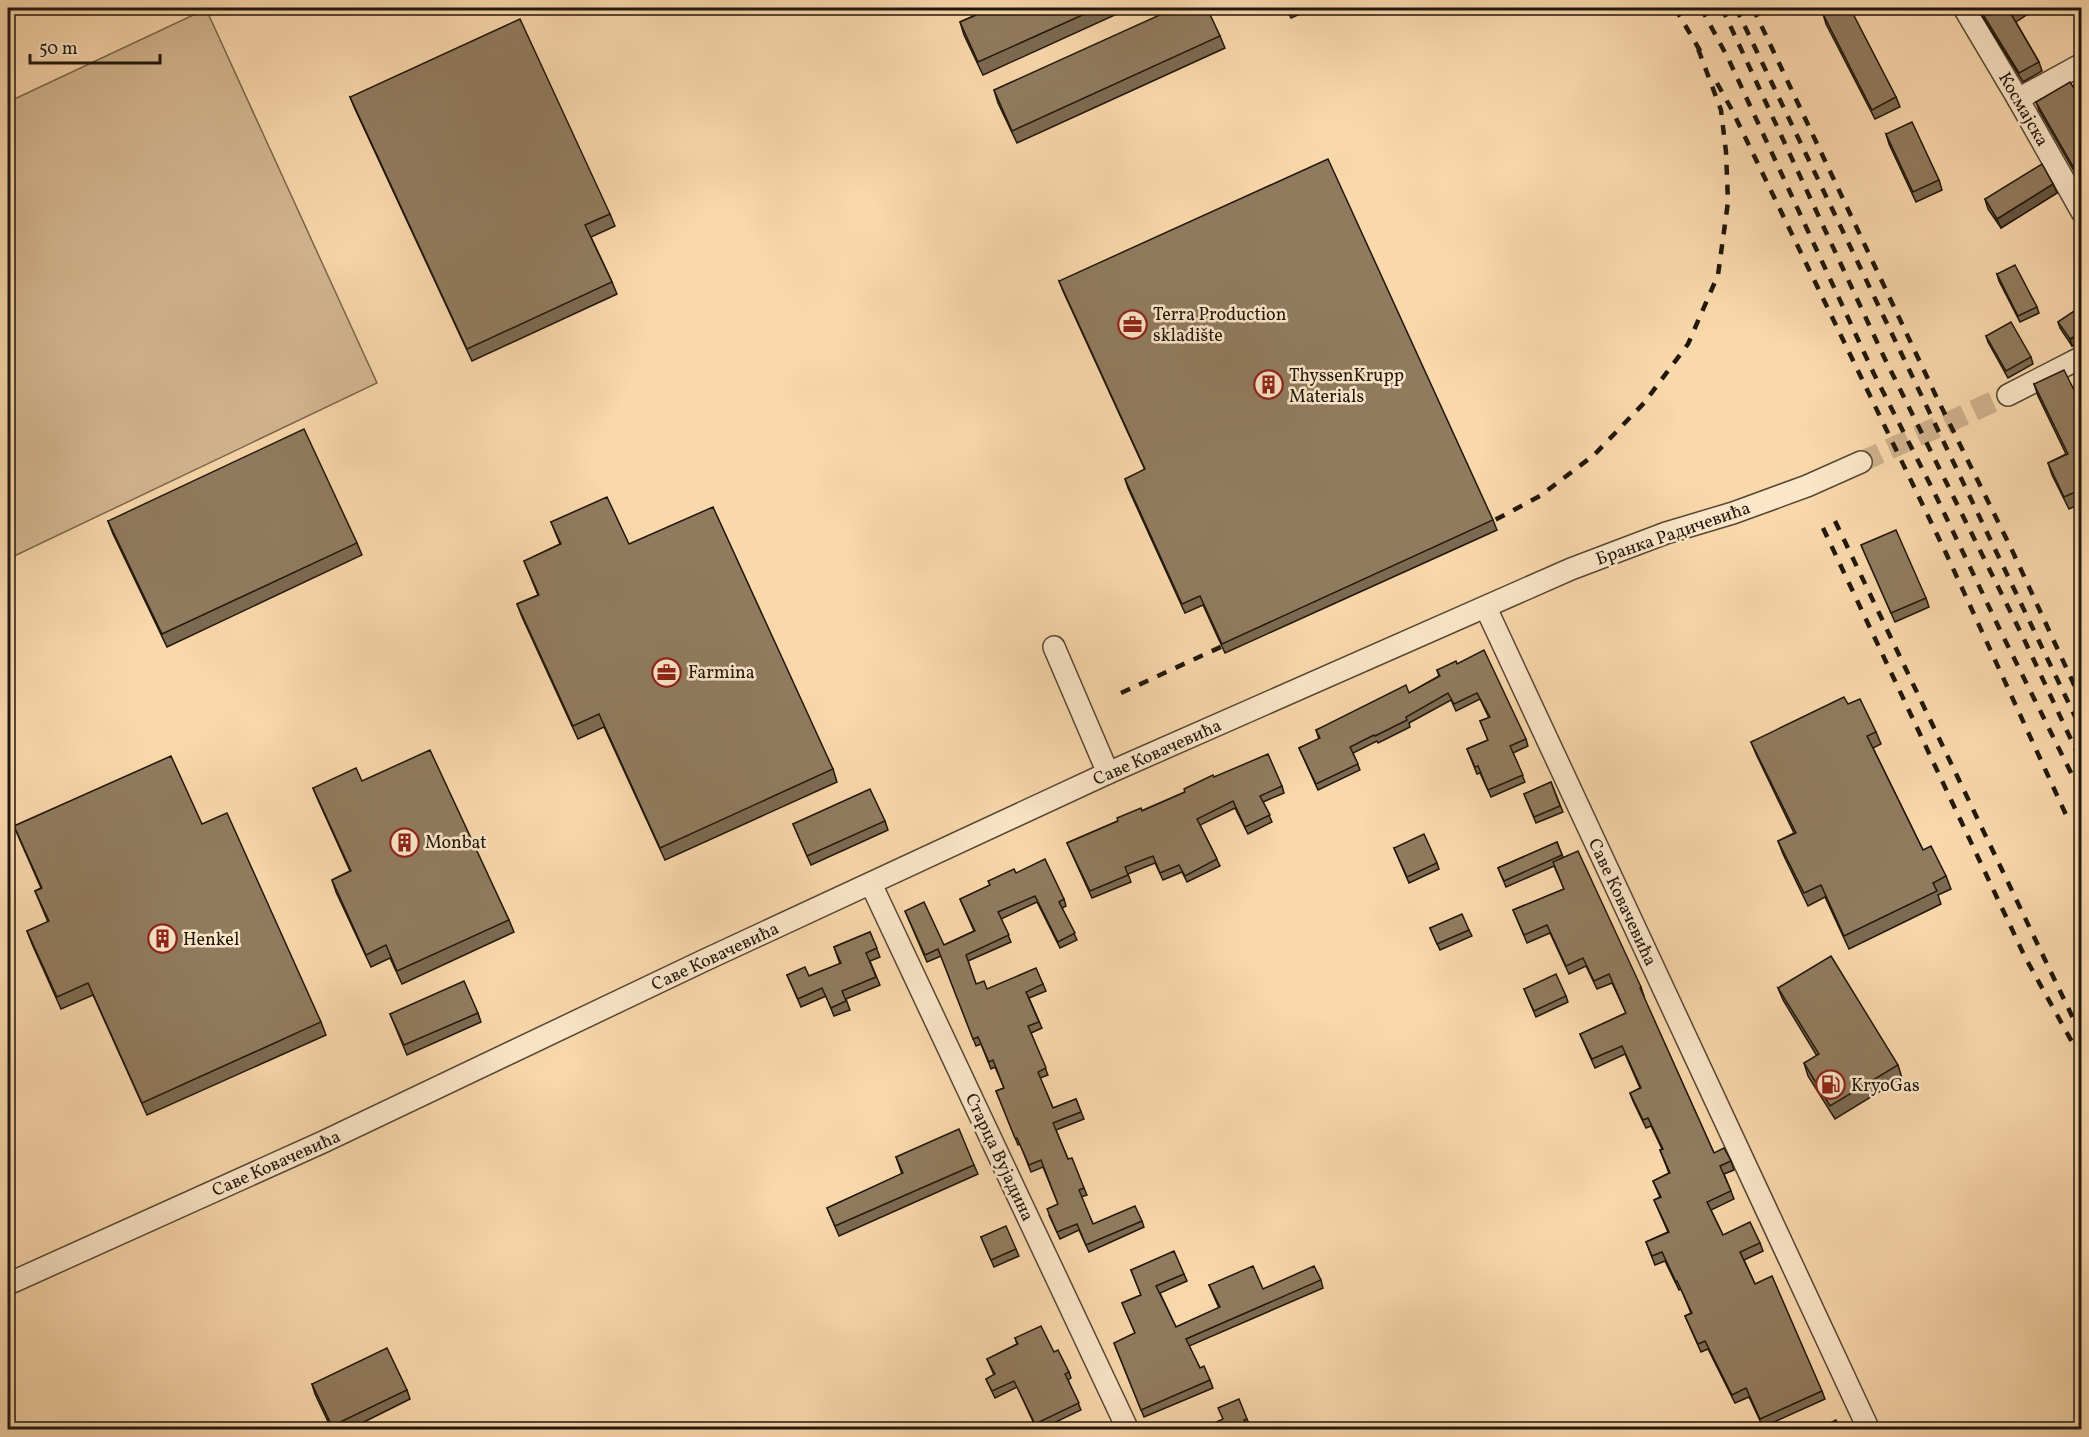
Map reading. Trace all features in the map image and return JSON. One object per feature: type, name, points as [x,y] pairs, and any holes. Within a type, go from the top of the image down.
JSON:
[{"type":"street","name":"Космајска","points":[[1964,8],[2082,212]]},
{"type":"street","points":[[2018,99],[2082,64]]},
{"type":"street","points":[[2008,396],[2082,357]]},
{"type":"street","name":"Бранка Радичевића","points":[[1486,608],[1580,565],[1666,533],[1733,513],[1807,486],[1861,462]]},
{"type":"street","name":"Саве Ковачевића","points":[[8,1284],[323,1142],[684,970],[1108,773],[1486,608],[1869,1430]]},
{"type":"street","points":[[1054,647],[1108,773]]},
{"type":"street","name":"Старца Вујадина","points":[[871,884],[1128,1430]]},
{"type":"shaded area","points":[[206,9],[377,383],[8,559],[8,102]]},
{"type":"building","points":[[992,8],[1098,8],[978,62],[960,22]]},
{"type":"building","points":[[1175,8],[1207,8],[1220,36],[1012,131],[994,90]]},
{"type":"building","points":[[1836,8],[1850,8],[1896,97],[1872,110],[1823,14]]},
{"type":"building","points":[[1979,8],[2022,8],[2011,14],[2039,62],[2019,73]]},
{"type":"building","points":[[520,19],[610,214],[585,225],[612,282],[467,349],[350,97]]},
{"type":"building","points":[[2070,82],[2082,101],[2082,182],[2036,102]]},
{"type":"building","points":[[1912,122],[1939,180],[1913,192],[1886,134]]},
{"type":"building","name":"ThyssenKrupp Materials","points":[[1328,159],[1493,520],[1222,644],[1200,596],[1182,604],[1125,479],[1145,469],[1059,281]]},
{"type":"building","points":[[2042,164],[2053,184],[1997,219],[1985,199]]},
{"type":"building","points":[[2015,265],[2037,307],[2018,316],[1997,274]]},
{"type":"building","points":[[2082,306],[2082,332],[2070,339],[2058,322]]},
{"type":"building","points":[[2011,322],[2031,357],[2006,371],[1986,336]]},
{"type":"building","points":[[2064,370],[2082,406],[2082,489],[2064,497],[2048,463],[2068,454],[2034,384]]},
{"type":"building","points":[[304,429],[357,543],[162,634],[108,521]]},
{"type":"building","name":"Farmina","points":[[607,497],[629,544],[713,507],[833,769],[660,848],[599,714],[573,726],[517,604],[539,595],[524,561],[561,544],[551,522]]},
{"type":"building","points":[[1896,530],[1926,598],[1891,613],[1861,545]]},
{"type":"building","points":[[1484,650],[1526,739],[1510,746],[1523,775],[1488,790],[1478,766],[1475,767],[1467,749],[1488,740],[1480,721],[1490,717],[1477,693],[1454,704],[1448,693],[1406,717],[1407,720],[1350,747],[1358,764],[1316,784],[1299,748],[1320,738],[1316,730],[1406,685],[1409,693],[1440,676],[1437,670],[1456,661],[1457,664]]},
{"type":"building","points":[[1844,697],[1848,704],[1860,699],[1876,732],[1867,736],[1923,850],[1931,846],[1946,876],[1933,883],[1937,891],[1844,936],[1821,885],[1804,893],[1778,841],[1796,833],[1751,742]]},
{"type":"building","name":"Monbat","points":[[430,750],[509,920],[397,971],[386,945],[366,955],[332,880],[351,871],[313,788],[356,768],[362,781]]},
{"type":"building","points":[[1268,754],[1282,786],[1260,796],[1270,815],[1245,827],[1233,801],[1197,819],[1217,859],[1185,876],[1179,865],[1160,873],[1153,856],[1125,867],[1128,875],[1090,891],[1067,843],[1118,821],[1117,818],[1141,808],[1142,811],[1185,792],[1184,789],[1213,775],[1214,777]]},
{"type":"building","name":"Henkel","points":[[171,756],[202,824],[227,813],[321,1022],[142,1103],[88,983],[57,997],[27,931],[49,921],[35,891],[42,888],[14,826]]},
{"type":"building","points":[[1551,782],[1560,806],[1534,817],[1524,794]]},
{"type":"building","points":[[870,789],[885,821],[807,856],[793,824]]},
{"type":"building","points":[[1424,834],[1437,863],[1407,877],[1394,848]]},
{"type":"building","points":[[1557,842],[1562,855],[1504,881],[1498,868]]},
{"type":"building","points":[[1578,851],[1714,1153],[1724,1148],[1731,1161],[1720,1166],[1731,1191],[1707,1202],[1723,1235],[1750,1222],[1760,1243],[1740,1252],[1755,1284],[1772,1276],[1822,1391],[1760,1419],[1746,1388],[1732,1395],[1705,1341],[1698,1344],[1685,1316],[1692,1313],[1677,1281],[1662,1252],[1652,1256],[1646,1242],[1669,1232],[1654,1200],[1661,1197],[1653,1181],[1670,1173],[1660,1150],[1663,1149],[1648,1118],[1643,1120],[1630,1093],[1641,1088],[1622,1046],[1592,1059],[1580,1034],[1626,1013],[1609,974],[1594,981],[1583,958],[1566,966],[1547,925],[1524,935],[1513,910],[1564,889],[1553,862]]},
{"type":"building","points":[[1045,859],[1064,899],[1059,902],[1075,933],[1058,942],[1035,896],[998,912],[1009,935],[966,955],[976,984],[984,981],[987,989],[1036,968],[1043,984],[1026,992],[1039,1022],[1028,1026],[1046,1068],[1038,1072],[1053,1108],[1076,1099],[1081,1112],[1053,1123],[1068,1159],[1072,1158],[1084,1188],[1079,1190],[1093,1224],[1135,1206],[1142,1221],[1086,1245],[1077,1224],[1057,1232],[1047,1209],[1058,1204],[1041,1160],[1029,1165],[996,1091],[1004,1088],[993,1060],[989,1062],[978,1037],[973,1039],[938,949],[925,955],[905,911],[924,902],[944,945],[975,931],[960,899],[990,885],[988,881],[1014,869],[1016,873]]},
{"type":"building","points":[[1462,914],[1469,930],[1437,944],[1430,928]]},
{"type":"building","points":[[870,932],[877,948],[866,953],[876,977],[842,991],[846,1001],[831,1008],[822,988],[798,999],[787,975],[805,967],[809,976],[841,963],[834,947]]},
{"type":"building","points":[[1831,956],[1898,1065],[1830,1106],[1804,1063],[1819,1054],[1778,988]]},
{"type":"building","points":[[1556,974],[1566,996],[1534,1011],[1524,989]]},
{"type":"building","points":[[464,981],[478,1013],[404,1045],[390,1014]]},
{"type":"building","points":[[959,1129],[974,1165],[835,1226],[827,1208],[903,1173],[896,1157]]},
{"type":"building","points":[[1006,1226],[1016,1249],[991,1260],[981,1237]]},
{"type":"building","points":[[1174,1251],[1184,1274],[1156,1286],[1176,1327],[1220,1307],[1209,1285],[1253,1266],[1263,1289],[1314,1266],[1321,1280],[1186,1339],[1200,1368],[1204,1366],[1210,1380],[1141,1410],[1114,1343],[1135,1333],[1122,1303],[1141,1295],[1131,1270]]},
{"type":"building","points":[[1041,1326],[1054,1352],[1058,1350],[1069,1372],[1065,1374],[1079,1403],[1035,1424],[1014,1381],[992,1391],[986,1379],[995,1374],[987,1359],[1018,1344],[1015,1338]]},
{"type":"building","points":[[387,1348],[407,1390],[332,1426],[312,1384]]},
{"type":"building","points":[[1239,1399],[1249,1430],[1199,1430],[1223,1419],[1218,1408]]},
{"type":"building","points":[[1836,1420],[1840,1430],[1815,1430]]},
{"type":"tunnel","points":[[1861,462],[2008,395]]},
{"type":"railway","points":[[1675,8],[1702,54]]},
{"type":"railway","points":[[1701,8],[1728,58],[1874,374],[2082,795]]},
{"type":"railway","points":[[1722,8],[1884,357],[2023,637],[2082,763]]},
{"type":"railway","points":[[1736,8],[2082,731]]},
{"type":"railway","points":[[1753,8],[1936,396],[2011,548],[2082,702]]},
{"type":"railway","points":[[1478,529],[1540,496],[1594,455],[1644,403],[1688,344],[1718,275],[1728,202],[1721,110],[1697,46]]},
{"type":"railway","points":[[1717,83],[1945,551],[2067,817]]},
{"type":"railway","points":[[1835,521],[2082,1037]]},
{"type":"railway","points":[[1823,528],[2025,957],[2082,1060]]},
{"type":"railway","points":[[1121,693],[1238,639]]},
{"type":"place","name":"Terra Production skladište","points":[[1132,324]]},
{"type":"place","name":"ThyssenKrupp Materials","points":[[1268,385]]},
{"type":"place","name":"Farmina","points":[[667,672]]},
{"type":"place","name":"Monbat","points":[[404,842]]},
{"type":"place","name":"Henkel","points":[[162,939]]},
{"type":"place","name":"KryoGas","points":[[1830,1085]]}]
